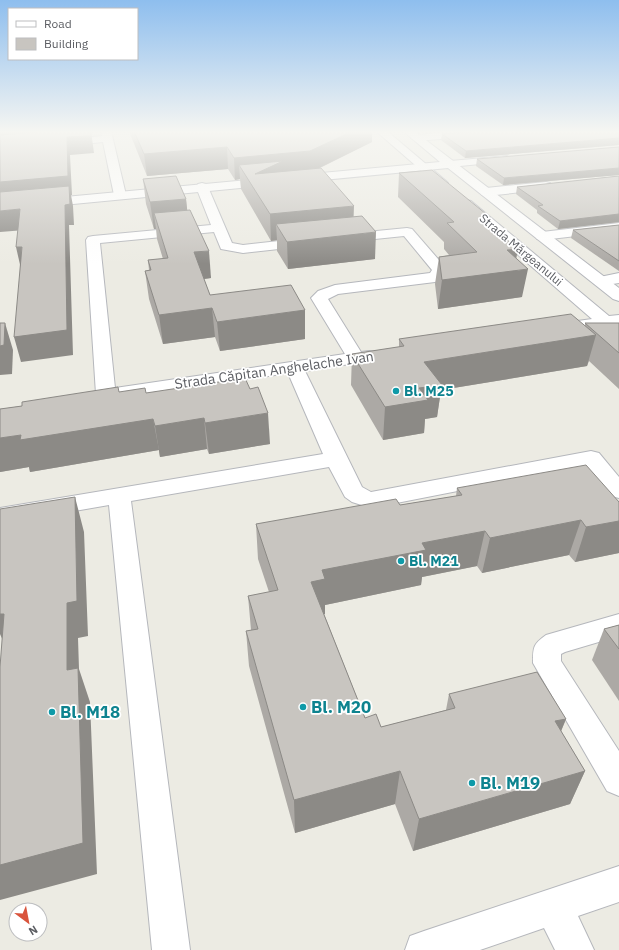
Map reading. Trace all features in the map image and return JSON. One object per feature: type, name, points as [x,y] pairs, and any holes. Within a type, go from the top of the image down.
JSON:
[{"type":"street","points":[[116,175],[120,195]]},
{"type":"street","points":[[0,206],[324,175]]},
{"type":"street","name":"Strada Mărgeanului","points":[[433,175],[613,321]]},
{"type":"street","name":"Strada Mărgeanului","points":[[465,175],[619,296]]},
{"type":"street","points":[[486,192],[558,185]]},
{"type":"street","points":[[202,187],[226,246],[242,249],[321,241]]},
{"type":"street","points":[[542,236],[619,227]]},
{"type":"street","name":"Strada Căpitan Anghelache Ivan","points":[[219,228],[93,240],[98,395],[387,354]]},
{"type":"street","points":[[336,239],[407,232],[440,270],[434,277],[335,290],[324,294],[319,298],[356,358]]},
{"type":"street","points":[[600,281],[619,278]]},
{"type":"street","points":[[552,330],[613,321]]},
{"type":"street","points":[[294,367],[336,459],[353,492],[360,497],[371,500],[591,458],[619,491]]},
{"type":"street","points":[[0,516],[336,459]]},
{"type":"street","points":[[119,495],[171,950]]},
{"type":"street","points":[[619,625],[556,643],[546,649],[547,663],[619,780]]},
{"type":"street","points":[[424,950],[619,884]]},
{"type":"street","points":[[553,906],[575,950]]},
{"type":"building","points":[[0,175],[68,175],[68,176],[0,182]]},
{"type":"building","points":[[246,175],[327,175],[354,206],[270,214]]},
{"type":"building","points":[[402,175],[439,175],[491,218],[482,219],[518,249],[507,250],[528,269],[442,280],[439,257],[477,252],[447,223],[454,222]]},
{"type":"building","points":[[500,175],[535,175],[504,178]]},
{"type":"building","points":[[176,176],[186,199],[150,202],[143,179]]},
{"type":"building","points":[[619,176],[619,214],[560,221],[538,206],[543,205],[517,187]]},
{"type":"building","points":[[69,186],[70,204],[65,205],[67,330],[14,337],[22,247],[16,247],[20,209],[0,211],[0,192]]},
{"type":"building","points":[[190,210],[209,251],[194,252],[210,295],[291,285],[305,310],[217,322],[212,308],[159,315],[145,271],[151,270],[148,260],[168,258],[154,213]]},
{"type":"building","points":[[362,216],[376,232],[287,242],[276,224]]},
{"type":"building","points":[[619,225],[619,261],[573,230]]},
{"type":"building","points":[[571,314],[596,335],[424,362],[442,385],[419,388],[428,400],[385,407],[352,354],[404,346],[399,339]]},
{"type":"building","points":[[0,323],[5,323],[4,345],[0,346]]},
{"type":"building","points":[[585,323],[619,323],[619,353]]},
{"type":"building","points":[[245,378],[250,389],[258,387],[268,413],[205,423],[204,418],[155,426],[153,419],[20,440],[21,435],[0,438],[0,409],[22,406],[22,402],[118,387],[119,392],[145,388],[146,393]]},
{"type":"building","points":[[586,465],[619,502],[619,521],[586,527],[581,520],[490,538],[485,531],[422,543],[426,550],[322,570],[325,579],[311,582],[365,718],[376,714],[381,727],[455,708],[449,694],[537,672],[566,719],[555,721],[585,771],[419,819],[400,771],[294,800],[246,631],[258,629],[248,596],[278,590],[256,524],[396,499],[400,505],[462,495],[457,488]]},
{"type":"building","name":"Bl. M18","points":[[75,497],[77,601],[67,603],[67,670],[78,668],[83,843],[0,865],[0,667],[4,614],[0,614],[0,509]]},
{"type":"building","points":[[619,625],[619,649],[604,629]]},
{"type":"place","name":"Bl. M25","points":[[396,391]]},
{"type":"place","name":"Bl. M21","points":[[401,561]]},
{"type":"place","name":"Bl. M20","points":[[303,707]]},
{"type":"place","name":"Bl. M18","points":[[52,712]]},
{"type":"place","name":"Bl. M19","points":[[472,783]]}]
